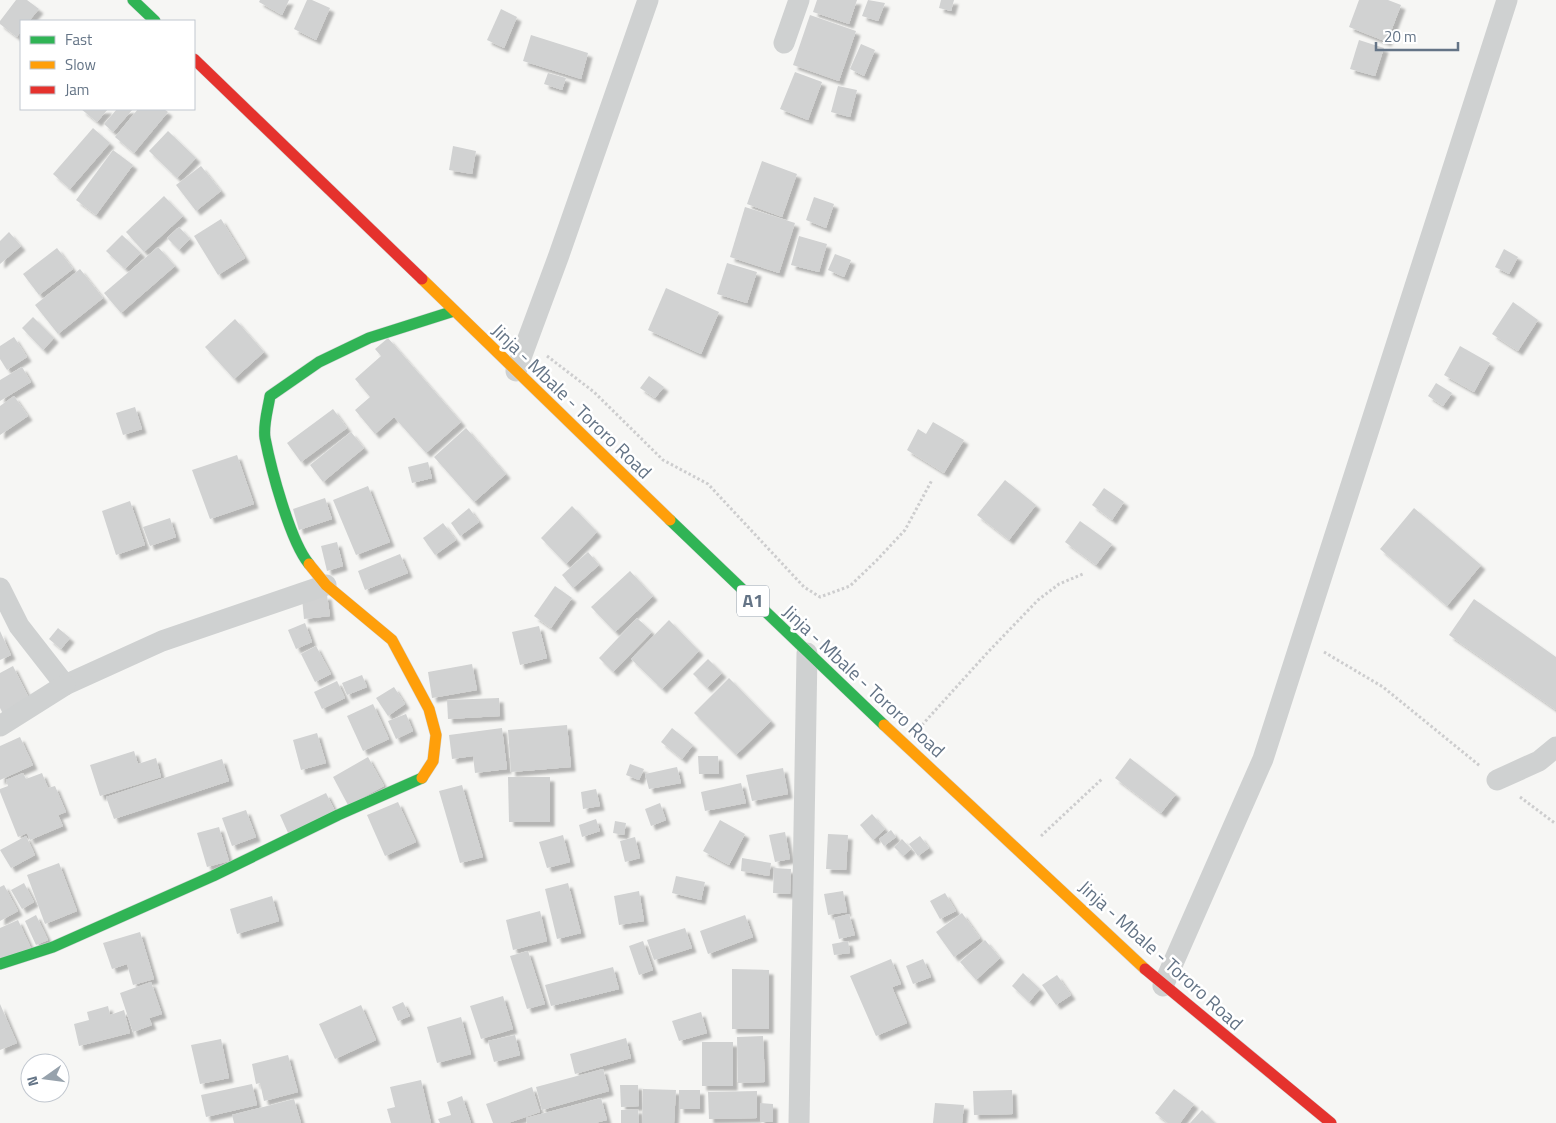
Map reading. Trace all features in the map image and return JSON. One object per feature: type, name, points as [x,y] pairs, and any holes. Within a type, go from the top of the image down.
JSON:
[{"type":"main road","points":[[133,0],[154,20]]},
{"type":"main road","name":"Jinja - Mbale - Tororo Road","points":[[195,60],[807,653],[1163,986],[1331,1123]]},
{"type":"main road","points":[[0,964],[53,947],[213,876],[338,815],[420,780],[433,761],[436,735],[429,708],[392,640],[326,585],[304,558],[283,505],[265,436],[270,396],[319,362],[369,338],[454,311]]},
{"type":"street","points":[[516,371],[562,247],[648,0]]},
{"type":"street","points":[[784,43],[799,0]]},
{"type":"street","points":[[1163,986],[1263,759],[1507,0]]},
{"type":"street","points":[[0,726],[65,685],[162,641],[326,585]]},
{"type":"street","points":[[0,588],[19,626],[65,685]]},
{"type":"street","points":[[798,1123],[807,653]]},
{"type":"street","points":[[1497,780],[1539,761],[1556,747]]},
{"type":"path","points":[[527,340],[594,392],[664,460],[708,484],[804,588],[820,597],[850,586],[877,560],[905,530],[932,480]]},
{"type":"path","points":[[905,744],[1038,600],[1059,584],[1083,574]]},
{"type":"path","points":[[1302,639],[1384,686],[1497,780],[1556,824]]},
{"type":"path","points":[[1022,853],[1103,778]]},
{"type":"building","points":[[16,0],[27,0],[39,9],[30,20],[20,20],[20,32],[17,37],[0,24],[0,21]]},
{"type":"building","points":[[260,0],[289,0],[282,15],[259,2]]},
{"type":"building","points":[[307,0],[312,0],[330,8],[316,40],[294,29]]},
{"type":"building","points":[[817,0],[857,0],[849,24],[813,12]]},
{"type":"building","points":[[868,0],[885,3],[878,21],[862,16]]},
{"type":"building","points":[[941,0],[954,0],[951,11],[939,8]]},
{"type":"building","points":[[1359,0],[1388,0],[1401,5],[1387,42],[1349,27]]},
{"type":"building","points":[[501,9],[517,17],[504,48],[487,40]]},
{"type":"building","points":[[810,15],[856,31],[839,81],[793,65]]},
{"type":"building","points":[[531,35],[588,53],[581,79],[523,61]]},
{"type":"building","points":[[1359,40],[1384,48],[1375,76],[1350,69]]},
{"type":"building","points":[[861,44],[875,50],[864,76],[850,69]]},
{"type":"building","points":[[795,72],[822,82],[808,120],[780,109]]},
{"type":"building","points":[[548,73],[566,78],[562,90],[544,84]]},
{"type":"building","points":[[838,86],[857,90],[850,117],[831,112]]},
{"type":"building","points":[[82,110],[107,110],[97,122]]},
{"type":"building","points":[[116,110],[132,110],[113,132],[104,124]]},
{"type":"building","points":[[137,110],[165,110],[168,112],[134,153],[115,137]]},
{"type":"building","points":[[93,128],[110,143],[70,189],[53,174]]},
{"type":"building","points":[[168,131],[196,158],[177,178],[149,151]]},
{"type":"building","points":[[453,146],[476,151],[472,174],[449,170]]},
{"type":"building","points":[[113,150],[133,165],[96,215],[76,200]]},
{"type":"building","points":[[762,161],[797,174],[782,217],[747,204]]},
{"type":"building","points":[[201,166],[221,191],[196,211],[176,185]]},
{"type":"building","points":[[164,196],[183,216],[144,252],[126,232]]},
{"type":"building","points":[[814,197],[834,204],[826,228],[806,220]]},
{"type":"building","points":[[745,207],[795,223],[779,273],[730,257]]},
{"type":"building","points":[[221,219],[245,258],[218,275],[194,236]]},
{"type":"building","points":[[179,227],[190,239],[179,250],[167,238]]},
{"type":"building","points":[[9,232],[21,246],[0,264],[0,241]]},
{"type":"building","points":[[122,235],[141,253],[125,269],[106,251]]},
{"type":"building","points":[[799,236],[827,244],[819,272],[791,265]]},
{"type":"building","points":[[158,247],[175,266],[121,313],[104,293]]},
{"type":"building","points":[[57,248],[73,269],[39,295],[23,274]]},
{"type":"building","points":[[1504,249],[1518,257],[1509,274],[1495,267]]},
{"type":"building","points":[[835,254],[851,260],[844,277],[828,270]]},
{"type":"building","points":[[727,263],[757,272],[747,303],[717,294]]},
{"type":"building","points":[[80,269],[103,298],[58,334],[35,305]]},
{"type":"building","points":[[666,288],[719,312],[701,354],[648,330]]},
{"type":"building","points":[[1513,302],[1538,320],[1518,351],[1492,334]]},
{"type":"building","points":[[33,317],[54,338],[43,350],[22,328]]},
{"type":"building","points":[[235,319],[264,352],[234,379],[205,347]]},
{"type":"building","points":[[14,337],[27,357],[7,370],[0,359],[0,346]]},
{"type":"building","points":[[388,338],[461,422],[426,453],[394,417],[375,434],[355,410],[370,397],[355,379],[381,356],[375,349]]},
{"type":"building","points":[[1460,346],[1490,363],[1474,392],[1444,375]]},
{"type":"building","points":[[22,367],[31,382],[0,401],[0,380]]},
{"type":"building","points":[[649,376],[664,387],[655,398],[640,388]]},
{"type":"building","points":[[1436,383],[1452,393],[1443,406],[1428,396]]},
{"type":"building","points":[[14,396],[28,416],[0,435],[0,406]]},
{"type":"building","points":[[135,407],[142,429],[123,435],[116,413]]},
{"type":"building","points":[[333,409],[347,428],[301,462],[287,443]]},
{"type":"building","points":[[933,422],[964,440],[944,473],[907,450],[918,429],[926,434]]},
{"type":"building","points":[[466,428],[506,474],[474,502],[434,457]]},
{"type":"building","points":[[351,432],[364,448],[323,482],[310,465]]},
{"type":"building","points":[[237,455],[254,504],[210,519],[192,470]]},
{"type":"building","points":[[428,462],[432,478],[412,483],[408,467]]},
{"type":"building","points":[[1005,480],[1036,505],[1009,540],[977,515]]},
{"type":"building","points":[[368,486],[390,542],[356,555],[333,500]]},
{"type":"building","points":[[1104,488],[1124,502],[1112,520],[1092,505]]},
{"type":"building","points":[[325,498],[332,519],[299,530],[293,509]]},
{"type":"building","points":[[130,501],[145,545],[116,555],[102,511]]},
{"type":"building","points":[[572,506],[597,532],[566,564],[541,538]]},
{"type":"building","points":[[469,508],[479,522],[460,536],[451,523]]},
{"type":"building","points":[[1414,508],[1481,565],[1447,606],[1380,549]]},
{"type":"building","points":[[170,518],[176,537],[150,546],[143,527]]},
{"type":"building","points":[[1080,521],[1112,544],[1096,565],[1065,542]]},
{"type":"building","points":[[443,523],[456,540],[435,555],[423,538]]},
{"type":"building","points":[[337,542],[343,566],[327,571],[321,546]]},
{"type":"building","points":[[588,552],[599,565],[573,588],[562,575]]},
{"type":"building","points":[[400,554],[408,573],[365,590],[358,571]]},
{"type":"building","points":[[630,571],[653,596],[615,632],[591,607]]},
{"type":"building","points":[[555,586],[572,598],[551,628],[534,616]]},
{"type":"building","points":[[327,595],[330,616],[304,619],[302,598]]},
{"type":"building","points":[[1474,599],[1556,657],[1556,710],[1449,635]]},
{"type":"building","points":[[637,618],[652,632],[613,672],[599,658]]},
{"type":"building","points":[[669,620],[699,651],[662,689],[631,659]]},
{"type":"building","points":[[305,623],[312,642],[296,649],[288,630]]},
{"type":"building","points":[[539,626],[547,658],[520,665],[512,632]]},
{"type":"building","points":[[58,628],[70,638],[61,649],[49,639]]},
{"type":"building","points":[[0,631],[11,655],[0,660]]},
{"type":"building","points":[[316,646],[331,674],[315,682],[301,654]]},
{"type":"building","points":[[708,659],[722,673],[707,688],[693,674]]},
{"type":"building","points":[[472,664],[477,690],[432,698],[428,672]]},
{"type":"building","points":[[13,666],[30,700],[3,714],[0,708],[0,673]]},
{"type":"building","points":[[362,675],[367,687],[347,695],[342,683]]},
{"type":"building","points":[[729,678],[771,721],[736,755],[694,713]]},
{"type":"building","points":[[337,681],[345,698],[322,709],[314,692]]},
{"type":"building","points":[[394,687],[405,704],[388,716],[376,698]]},
{"type":"building","points":[[499,698],[500,716],[448,719],[447,700]]},
{"type":"building","points":[[373,704],[389,739],[363,751],[347,716]]},
{"type":"building","points":[[406,714],[413,731],[396,739],[388,721]]},
{"type":"building","points":[[567,725],[571,767],[511,772],[508,730]]},
{"type":"building","points":[[502,728],[507,769],[475,773],[473,756],[452,759],[449,735]]},
{"type":"building","points":[[672,728],[693,745],[682,759],[661,742]]},
{"type":"building","points":[[317,733],[326,763],[301,770],[293,740]]},
{"type":"building","points":[[20,737],[33,765],[0,780],[0,746]]},
{"type":"building","points":[[134,751],[138,764],[156,758],[161,777],[100,796],[90,765]]},
{"type":"building","points":[[698,756],[718,756],[719,774],[699,774]]},
{"type":"building","points":[[368,757],[384,786],[348,805],[333,777]]},
{"type":"building","points":[[1130,758],[1176,794],[1161,813],[1115,778]]},
{"type":"building","points":[[222,759],[229,781],[114,819],[106,797]]},
{"type":"building","points":[[630,764],[644,769],[639,780],[626,775]]},
{"type":"building","points":[[677,767],[681,783],[649,789],[645,774]]},
{"type":"building","points":[[783,768],[788,794],[752,801],[746,775]]},
{"type":"building","points":[[23,773],[26,779],[42,773],[48,788],[55,786],[66,812],[58,815],[63,826],[30,840],[27,833],[18,837],[0,792],[0,789],[8,786],[6,780]]},
{"type":"building","points":[[508,777],[550,777],[550,822],[509,822]]},
{"type":"building","points":[[741,783],[746,803],[705,811],[701,792]]},
{"type":"building","points":[[462,785],[483,857],[460,863],[439,791]]},
{"type":"building","points":[[596,789],[600,806],[583,809],[581,792]]},
{"type":"building","points":[[326,793],[336,813],[289,835],[280,815]]},
{"type":"building","points":[[398,802],[416,842],[385,856],[367,815]]},
{"type":"building","points":[[660,803],[666,820],[651,826],[645,809]]},
{"type":"building","points":[[246,810],[256,837],[232,846],[222,818]]},
{"type":"building","points":[[872,814],[885,829],[873,840],[860,825]]},
{"type":"building","points":[[596,819],[600,831],[582,837],[579,825]]},
{"type":"building","points":[[720,820],[745,834],[729,865],[703,851]]},
{"type":"building","points":[[615,821],[626,823],[624,835],[613,833]]},
{"type":"building","points":[[219,827],[229,861],[207,867],[197,833]]},
{"type":"building","points":[[891,830],[896,837],[884,846],[879,839]]},
{"type":"building","points":[[785,832],[790,859],[775,862],[769,835]]},
{"type":"building","points":[[828,834],[848,835],[846,870],[826,869]]},
{"type":"building","points":[[563,835],[570,862],[547,868],[539,842]]},
{"type":"building","points":[[26,836],[35,855],[11,868],[0,850]]},
{"type":"building","points":[[920,836],[929,848],[918,856],[909,844]]},
{"type":"building","points":[[635,837],[640,858],[625,862],[620,841]]},
{"type":"building","points":[[902,839],[911,849],[903,856],[894,847]]},
{"type":"building","points":[[742,858],[771,863],[769,876],[741,871]]},
{"type":"building","points":[[59,863],[77,911],[45,924],[27,875]]},
{"type":"building","points":[[774,868],[791,869],[790,894],[773,893]]},
{"type":"building","points":[[676,876],[705,882],[701,900],[672,893]]},
{"type":"building","points":[[24,883],[34,902],[22,909],[11,890]]},
{"type":"building","points":[[568,883],[581,933],[557,939],[545,889]]},
{"type":"building","points":[[4,885],[18,911],[0,921],[0,887]]},
{"type":"building","points":[[639,891],[644,921],[619,925],[614,896]]},
{"type":"building","points":[[843,891],[847,912],[828,915],[824,894]]},
{"type":"building","points":[[945,893],[956,911],[940,919],[930,901]]},
{"type":"building","points":[[272,896],[279,921],[237,934],[230,909]]},
{"type":"building","points":[[540,911],[547,941],[513,950],[506,920]]},
{"type":"building","points":[[962,913],[980,938],[954,957],[936,932]]},
{"type":"building","points":[[849,914],[855,935],[839,939],[834,918]]},
{"type":"building","points":[[36,915],[48,940],[36,945],[25,921]]},
{"type":"building","points":[[745,915],[753,937],[708,954],[700,931]]},
{"type":"building","points":[[18,920],[31,948],[0,961],[0,928]]},
{"type":"building","points":[[685,928],[692,948],[654,960],[647,940]]},
{"type":"building","points":[[140,932],[154,979],[133,985],[127,964],[112,969],[103,943]]},
{"type":"building","points":[[985,940],[1000,958],[976,980],[960,962]]},
{"type":"building","points":[[643,941],[653,970],[639,975],[629,946]]},
{"type":"building","points":[[848,941],[850,953],[834,955],[832,944]]},
{"type":"building","points":[[528,951],[545,1004],[527,1009],[510,956]]},
{"type":"building","points":[[891,959],[901,984],[892,987],[907,1023],[876,1036],[850,976]]},
{"type":"building","points":[[923,959],[931,977],[913,984],[906,966]]},
{"type":"building","points":[[613,967],[619,989],[551,1006],[545,985]]},
{"type":"building","points":[[732,969],[769,970],[769,1029],[732,1029]]},
{"type":"building","points":[[1023,973],[1040,989],[1029,1002],[1012,986]]},
{"type":"building","points":[[1057,975],[1071,995],[1056,1005],[1042,985]]},
{"type":"building","points":[[151,982],[162,1014],[149,1018],[152,1025],[133,1032],[120,993]]},
{"type":"building","points":[[503,996],[513,1029],[481,1039],[470,1006]]},
{"type":"building","points":[[403,1002],[410,1016],[398,1021],[392,1007]]},
{"type":"building","points":[[0,1004],[17,1043],[0,1050]]},
{"type":"building","points":[[361,1005],[376,1040],[335,1059],[319,1024]]},
{"type":"building","points":[[108,1006],[110,1015],[124,1010],[130,1033],[79,1046],[74,1024],[89,1020],[87,1012]]},
{"type":"building","points":[[701,1012],[707,1033],[679,1041],[672,1021]]},
{"type":"building","points":[[461,1017],[471,1054],[437,1063],[427,1027]]},
{"type":"building","points":[[515,1035],[520,1055],[494,1062],[488,1041]]},
{"type":"building","points":[[763,1036],[765,1082],[738,1083],[737,1037]]},
{"type":"building","points":[[626,1038],[631,1058],[575,1074],[570,1054]]},
{"type":"building","points":[[221,1039],[229,1078],[200,1084],[191,1045]]},
{"type":"building","points":[[702,1042],[733,1042],[733,1086],[702,1086]]},
{"type":"building","points":[[288,1055],[298,1092],[264,1101],[260,1083],[256,1084],[252,1064]]},
{"type":"building","points":[[603,1069],[609,1091],[542,1110],[536,1087]]},
{"type":"building","points":[[421,1080],[431,1123],[391,1123],[387,1109],[395,1107],[390,1087]]},
{"type":"building","points":[[252,1084],[257,1105],[206,1117],[201,1095]]},
{"type":"building","points":[[620,1085],[638,1085],[639,1106],[621,1107]]},
{"type":"building","points":[[532,1087],[540,1112],[508,1123],[493,1123],[486,1104]]},
{"type":"building","points":[[643,1089],[676,1090],[674,1123],[642,1123]]},
{"type":"building","points":[[1174,1089],[1194,1104],[1180,1123],[1168,1123],[1155,1113]]},
{"type":"building","points":[[679,1090],[700,1090],[700,1109],[679,1109]]},
{"type":"building","points":[[1012,1090],[1013,1114],[974,1115],[973,1091]]},
{"type":"building","points":[[757,1091],[757,1118],[709,1119],[708,1092]]},
{"type":"building","points":[[462,1096],[471,1123],[440,1123],[438,1119],[451,1115],[447,1102]]},
{"type":"building","points":[[601,1098],[607,1120],[595,1123],[527,1123],[526,1118]]},
{"type":"building","points":[[294,1099],[301,1123],[234,1123],[232,1115]]},
{"type":"building","points":[[760,1103],[773,1104],[773,1122],[760,1122]]},
{"type":"building","points":[[935,1103],[964,1105],[962,1123],[933,1123]]},
{"type":"building","points":[[638,1109],[639,1123],[621,1123],[621,1110]]},
{"type":"building","points":[[1202,1110],[1215,1123],[1190,1123]]},
{"type":"traffic: fast","points":[[133,0],[154,20]]},
{"type":"traffic: fast","points":[[309,564],[288,522],[268,451],[265,428],[270,396],[319,362],[369,338],[454,311]]},
{"type":"traffic: fast","points":[[670,520],[884,725]]},
{"type":"traffic: fast","points":[[0,964],[53,947],[213,876],[338,815],[422,778]]},
{"type":"traffic: slow","points":[[422,279],[670,520]]},
{"type":"traffic: slow","points":[[309,564],[326,585],[392,640],[429,709],[436,735],[433,761],[422,778]]},
{"type":"traffic: slow","points":[[884,725],[1145,969]]},
{"type":"traffic: jam","points":[[195,60],[422,279]]},
{"type":"traffic: jam","points":[[1145,969],[1331,1123]]}]
